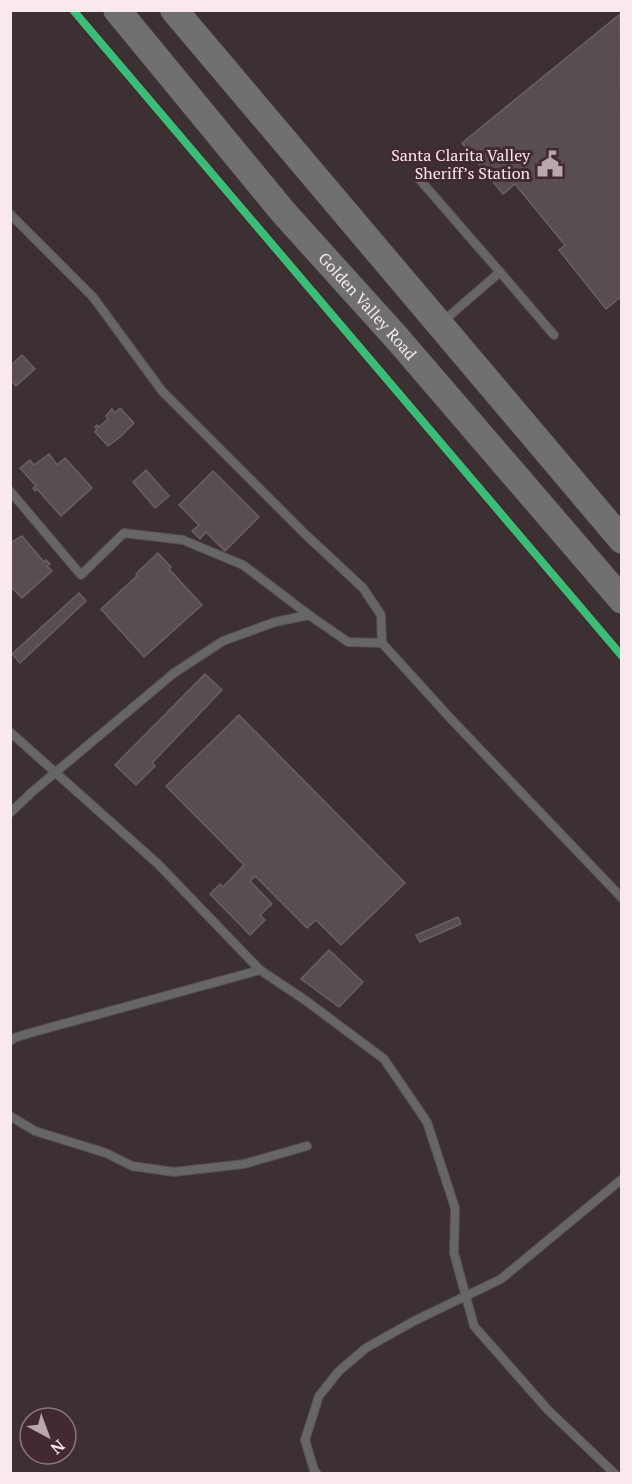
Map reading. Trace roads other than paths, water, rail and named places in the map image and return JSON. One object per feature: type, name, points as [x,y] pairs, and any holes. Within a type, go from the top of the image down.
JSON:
[{"type":"main road","name":"Golden Valley Road","points":[[117,10],[284,213],[396,337],[621,600]]},
{"type":"main road","points":[[174,10],[621,540]]},
{"type":"lane","points":[[420,180],[554,335]]},
{"type":"lane","points":[[10,214],[93,297],[162,391],[305,534],[363,588],[381,615],[382,643],[621,898]]},
{"type":"lane","points":[[439,325],[500,272]]},
{"type":"lane","points":[[10,491],[81,575],[124,533],[183,540],[243,565],[348,642],[382,643]]},
{"type":"lane","points":[[10,813],[174,672],[223,641],[275,622],[309,615]]},
{"type":"lane","points":[[10,732],[158,864],[260,970],[305,1000],[384,1059],[427,1122],[455,1208],[454,1253],[474,1326],[548,1410],[615,1473]]},
{"type":"lane","points":[[10,1041],[30,1033],[260,970]]},
{"type":"lane","points":[[10,1116],[35,1131],[106,1153],[132,1166],[174,1172],[244,1164],[307,1146]]},
{"type":"lane","points":[[317,1473],[305,1440],[319,1396],[339,1371],[366,1348],[414,1321],[501,1279],[621,1179]]},
{"type":"place","name":"Santa Clarita Valley Sheriff’s Station","points":[[550,164]]}]
